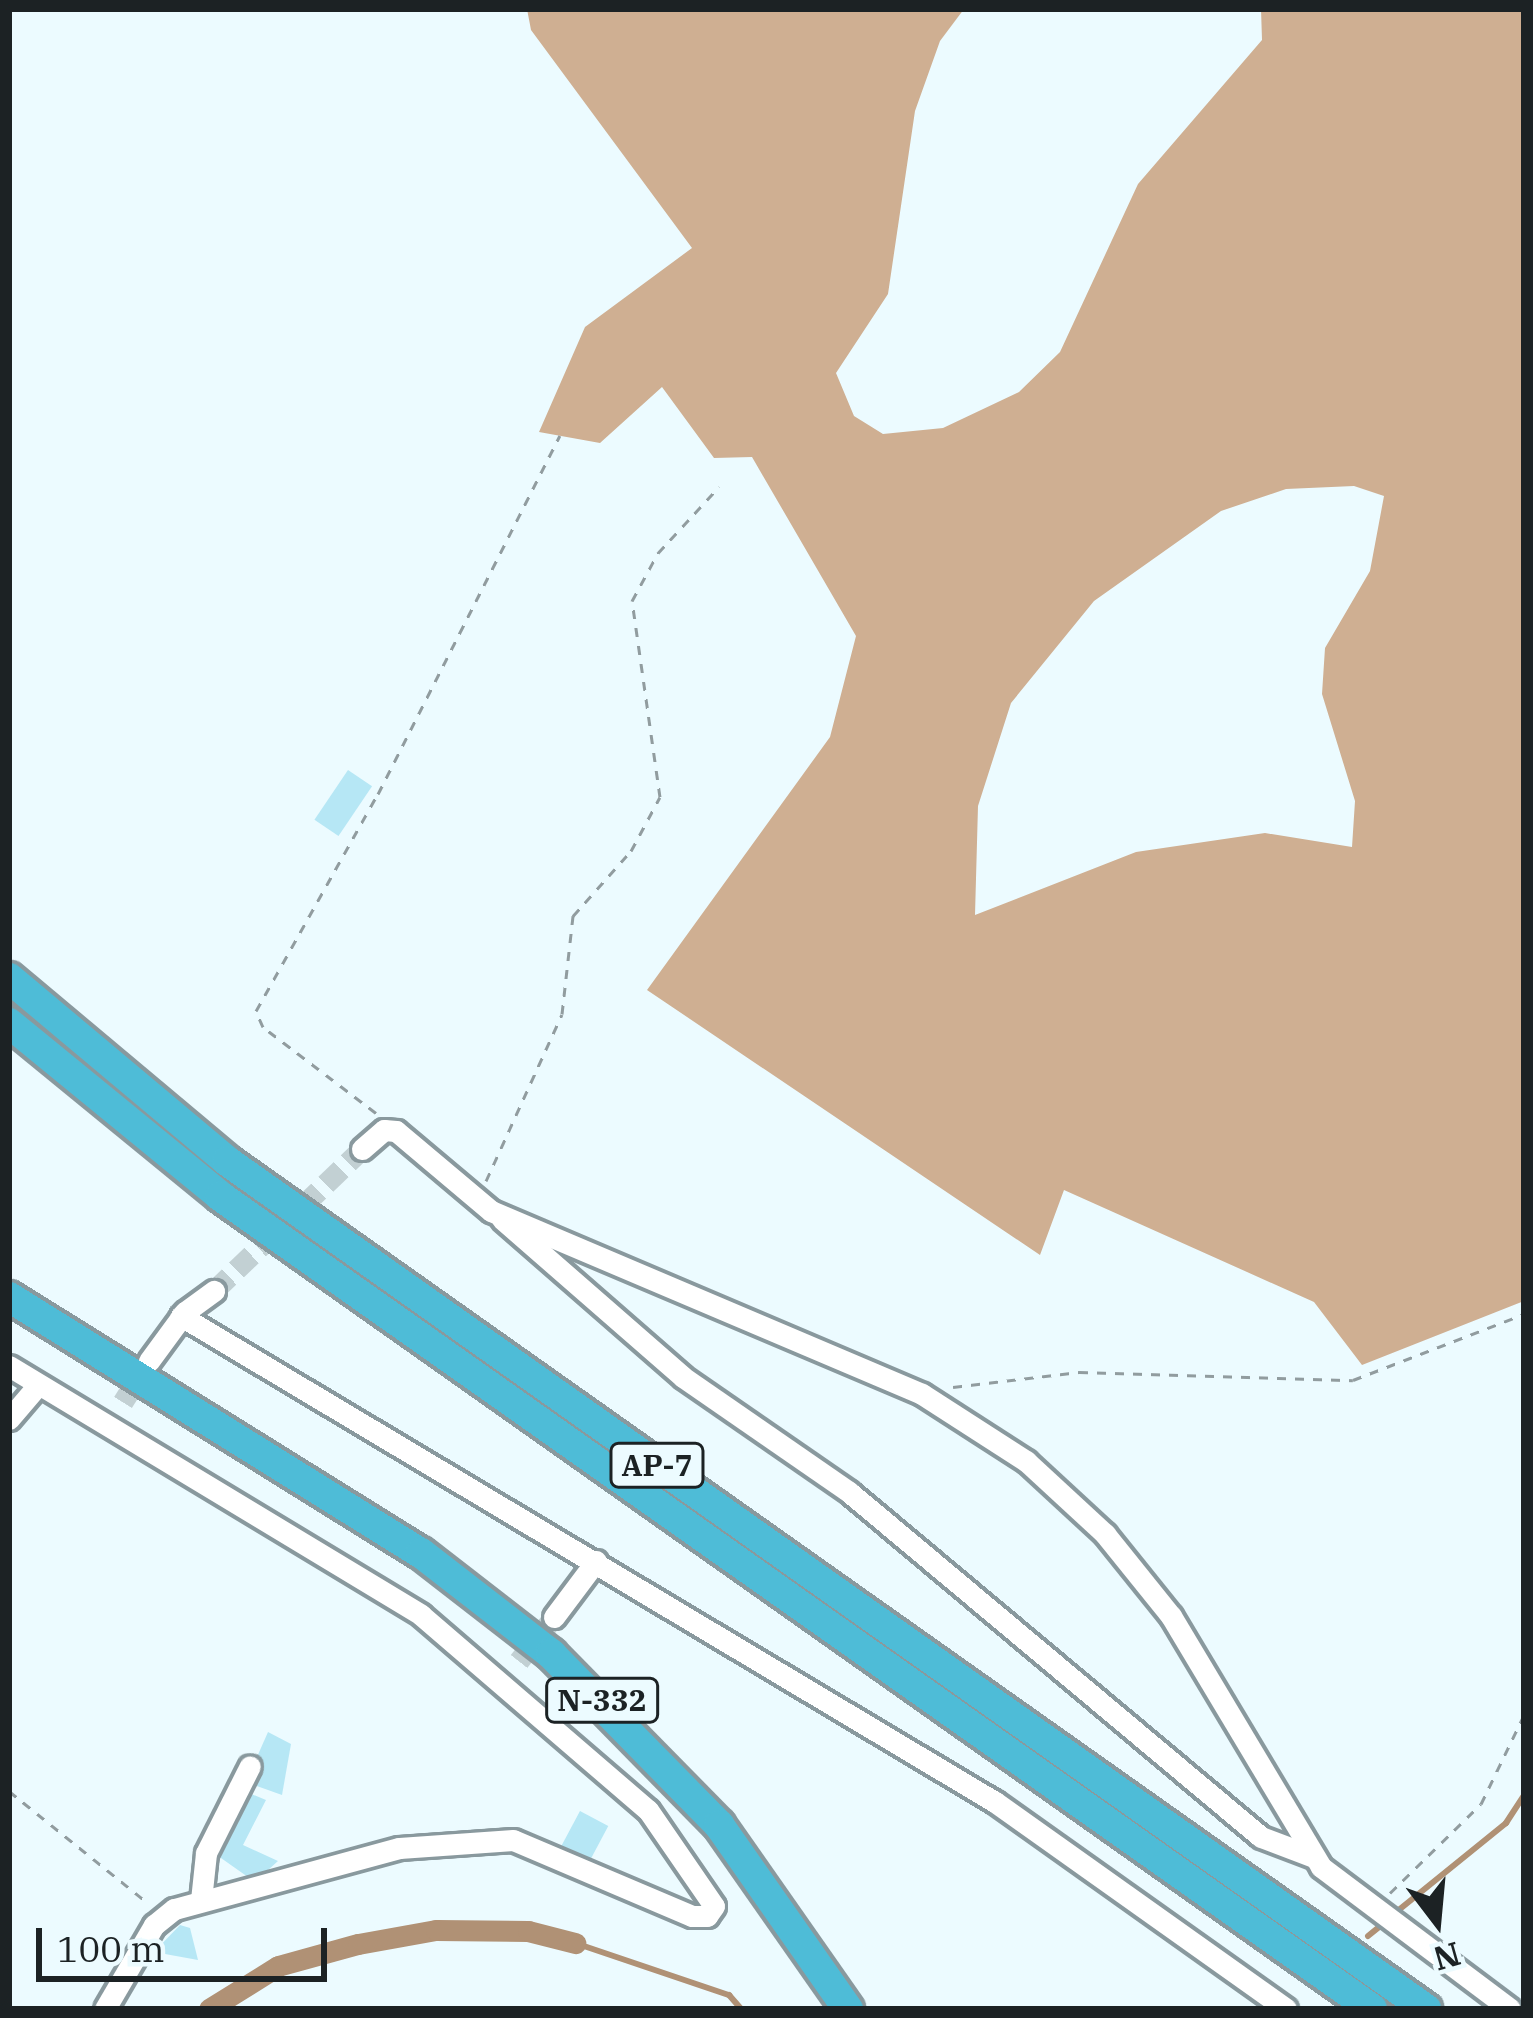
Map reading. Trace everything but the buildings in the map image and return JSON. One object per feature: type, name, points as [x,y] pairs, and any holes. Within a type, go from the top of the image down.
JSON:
[{"type":"highway","name":"AP-7","points":[[9,978],[227,1162],[1426,2009]]},
{"type":"highway","name":"AP-7","points":[[9,1022],[112,1115],[238,1210],[1364,2004]]},
{"type":"highway","name":"N-332","points":[[9,1298],[421,1553],[601,1698],[719,1825],[848,2009]]},
{"type":"highway","points":[[282,1468],[346,1488],[495,1590],[632,1709],[731,1816],[866,2009]]},
{"type":"street","points":[[362,1149],[384,1130],[397,1132],[683,1377],[849,1492],[1261,1837],[1314,1857],[1510,2009]]},
{"type":"street","points":[[498,1214],[939,1401],[1048,1478],[1142,1578],[1314,1857]]},
{"type":"street","points":[[149,1360],[181,1316],[214,1291]]},
{"type":"street","points":[[181,1316],[995,1802],[1286,2009]]},
{"type":"street","points":[[9,1366],[38,1385],[117,1412],[421,1615],[504,1679],[648,1810],[712,1900],[707,1916],[500,1839],[399,1848],[201,1900],[161,1918],[105,2009]]},
{"type":"street","points":[[9,1419],[38,1385]]},
{"type":"street","points":[[554,1617],[596,1561]]},
{"type":"street","points":[[504,1679],[519,1661]]},
{"type":"street","points":[[201,1900],[206,1853],[250,1766]]},
{"type":"path","points":[[384,1130],[381,1117],[262,1027],[256,1011],[378,794],[560,436]]},
{"type":"path","points":[[478,1199],[562,1014],[573,916],[631,851],[660,797],[632,601],[670,538],[719,487]]},
{"type":"path","points":[[939,1401],[965,1383],[1079,1372],[1369,1378],[1524,1314]]},
{"type":"path","points":[[1378,1905],[1481,1804],[1524,1715]]},
{"type":"path","points":[[9,1790],[161,1918]]},
{"type":"shaded area","points":[[527,9],[964,9],[940,41],[915,111],[888,294],[836,373],[854,416],[883,434],[943,428],[1019,392],[1060,352],[1138,184],[1262,40],[1261,9],[1524,9],[1524,1301],[1362,1365],[1314,1302],[1064,1190],[1040,1255],[647,990],[830,737],[856,636],[752,457],[714,458],[662,387],[600,443],[539,432],[585,327],[692,248],[531,30]],"holes":[[[1354,486],[1384,496],[1370,571],[1325,648],[1322,694],[1355,801],[1352,847],[1265,833],[1136,852],[975,915],[978,806],[1011,703],[1094,601],[1221,511],[1286,489]]]},
{"type":"waterway","points":[[1395,1913],[1506,1823],[1524,1795]]},
{"type":"waterway","points":[[1368,1936],[1385,1922]]},
{"type":"waterway","points":[[209,2009],[278,1966],[358,1944],[436,1930],[528,1931],[575,1943]]},
{"type":"waterway","points":[[575,1943],[729,1995],[741,2009]]},
{"type":"tunnel","points":[[214,1291],[362,1149]]},
{"type":"tunnel","points":[[123,1402],[145,1367]]},
{"type":"tunnel","points":[[519,1661],[554,1617]]}]
